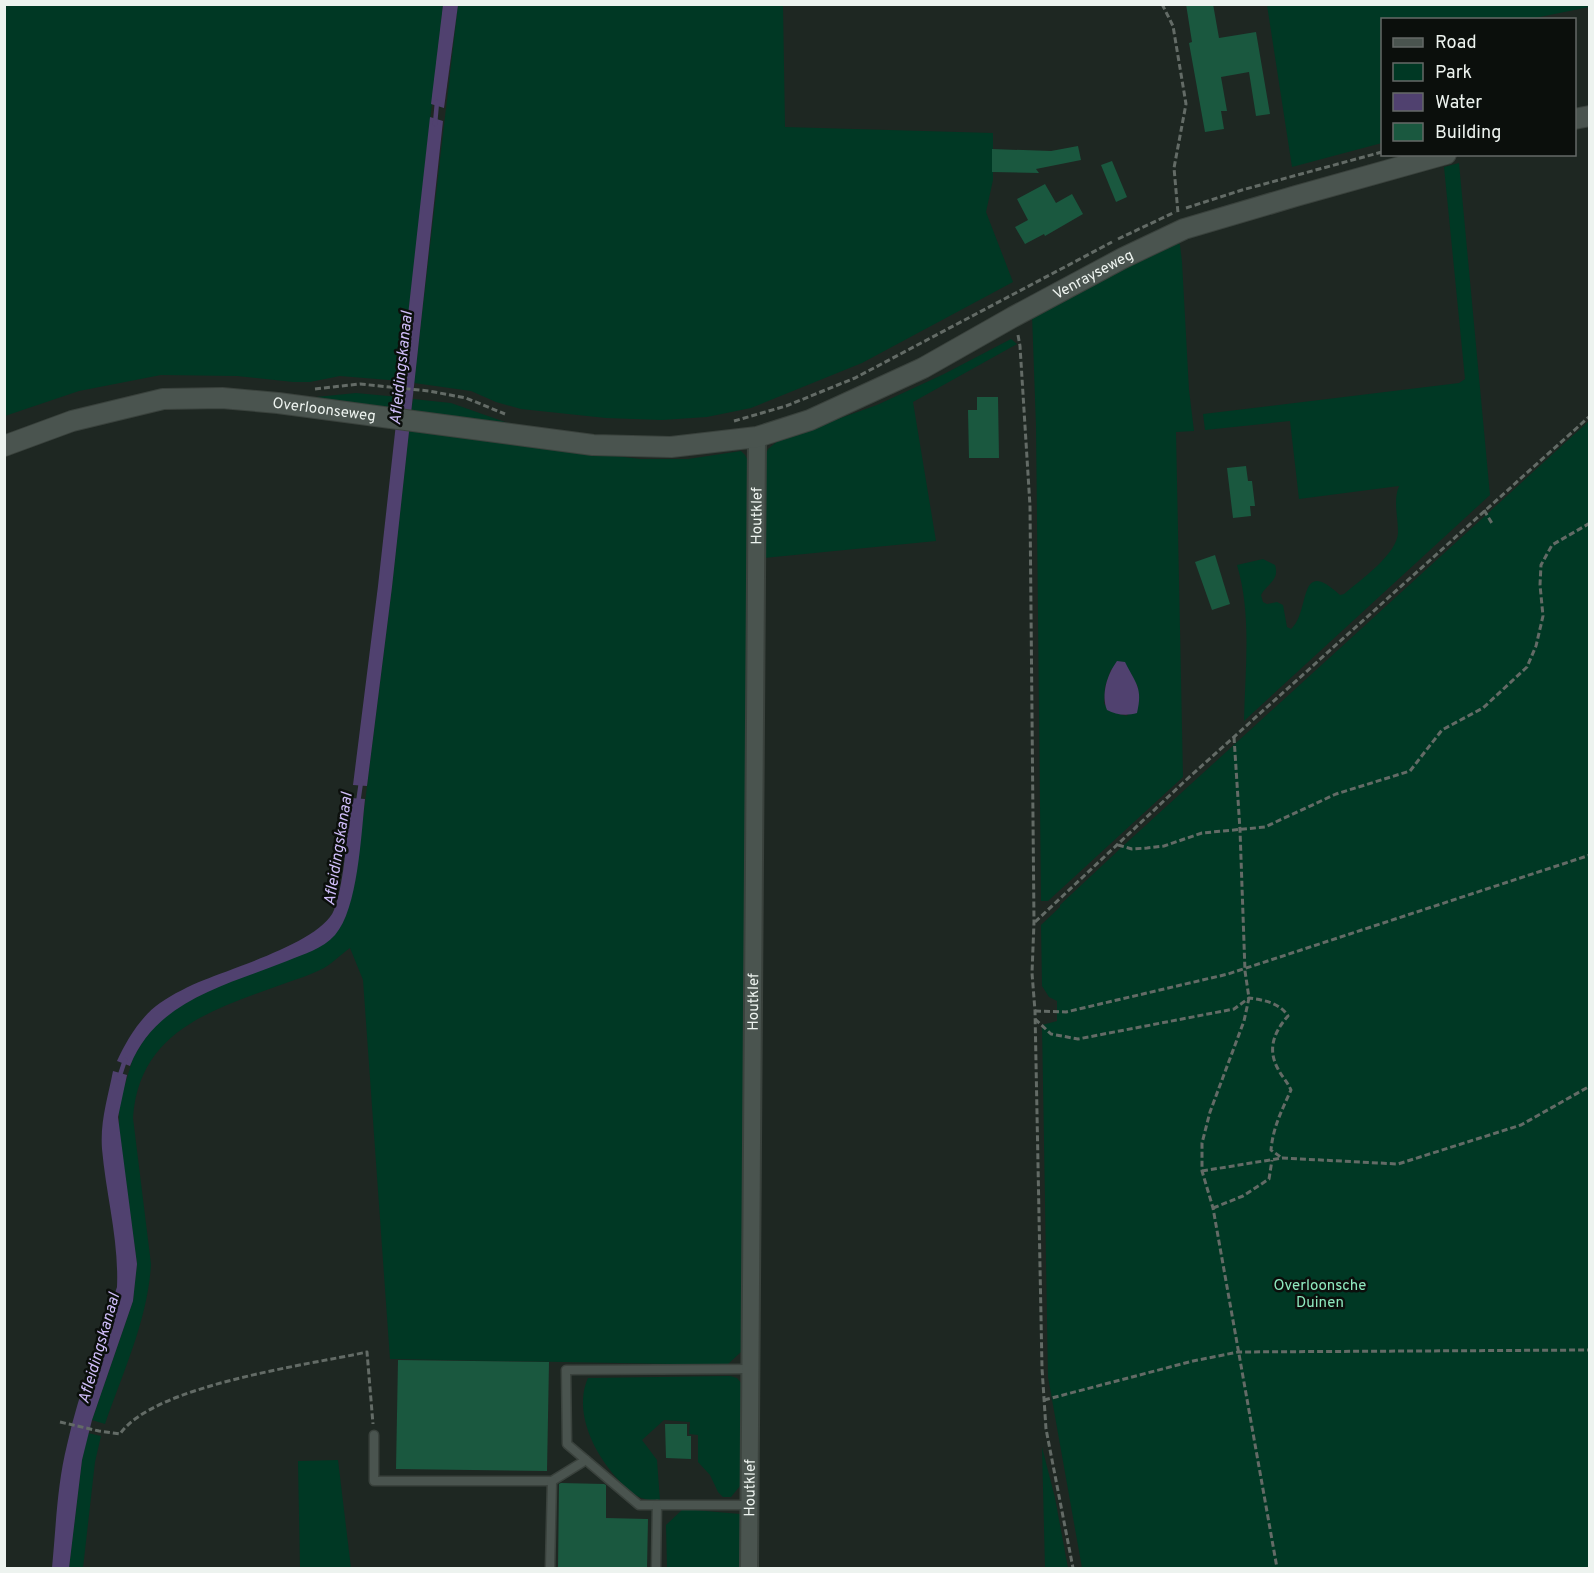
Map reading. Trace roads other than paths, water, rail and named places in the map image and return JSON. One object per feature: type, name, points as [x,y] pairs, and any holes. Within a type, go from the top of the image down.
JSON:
[{"type":"street","name":"Venrayseweg","points":[[757,436],[810,420],[913,373],[1123,258],[1184,229],[1439,156]]},
{"type":"street","name":"Overloonseweg","points":[[4,446],[72,421],[163,399],[222,398],[278,403],[593,445],[671,447],[757,436]]},
{"type":"street","name":"Houtklef","points":[[749,1569],[757,436]]},
{"type":"lane","points":[[750,1505],[639,1504],[567,1444],[566,1370],[751,1369]]},
{"type":"lane","points":[[374,1435],[374,1481],[552,1480],[586,1460]]},
{"type":"lane","points":[[550,1569],[552,1480]]},
{"type":"lane","points":[[656,1569],[657,1505]]},
{"type":"water","points":[[443,5],[458,5],[444,108],[431,104]]},
{"type":"water","points":[[430,117],[443,121],[392,587],[367,786],[353,785],[378,586]]},
{"type":"water","points":[[1117,661],[1125,662],[1137,686],[1139,698],[1137,713],[1122,714],[1107,710],[1106,685]]},
{"type":"water","points":[[351,798],[365,799],[360,851],[349,908],[335,935],[312,951],[218,987],[175,1010],[157,1025],[142,1044],[130,1066],[117,1061],[135,1029],[160,1003],[193,985],[276,952],[313,932],[326,921],[334,910],[341,885]]},
{"type":"water","points":[[113,1071],[127,1075],[118,1117],[137,1264],[133,1301],[92,1420],[82,1460],[69,1568],[52,1568],[59,1491],[67,1445],[84,1385],[117,1287],[116,1252],[102,1149],[102,1129]]},
{"type":"waterway","name":"Afleidingskanaal","points":[[435,124],[437,102]]},
{"type":"waterway","name":"Afleidingskanaal","points":[[358,803],[361,782]]},
{"type":"waterway","name":"Afleidingskanaal","points":[[119,1078],[125,1060]]},
{"type":"park label","name":"Overloonsche Duinen","points":[[1320,1294]]}]
